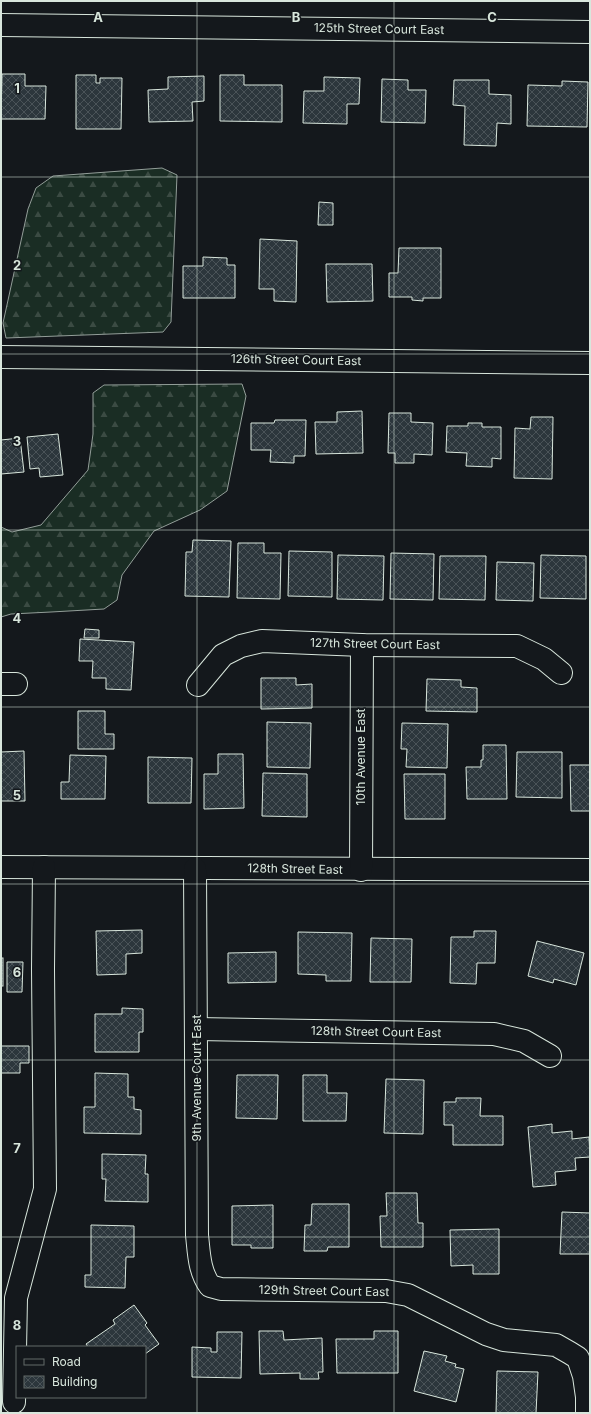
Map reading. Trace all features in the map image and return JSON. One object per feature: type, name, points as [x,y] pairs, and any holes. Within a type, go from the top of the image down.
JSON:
[{"type":"street","name":"125th Street Court East","points":[[1,25],[590,32]]},
{"type":"street","name":"126th Street Court East","points":[[1,357],[590,363]]},
{"type":"street","name":"127th Street Court East","points":[[198,685],[222,655],[241,646],[262,640],[362,645],[518,646],[544,659],[561,672]]},
{"type":"street","name":"10th Avenue East","points":[[361,870],[362,645]]},
{"type":"street","name":"128th Street East","points":[[1,867],[590,870]]},
{"type":"street","points":[[14,1402],[16,1298],[45,1189],[43,969],[44,867]]},
{"type":"street","name":"9th Avenue Court East","points":[[195,869],[197,1235],[200,1266],[210,1286]]},
{"type":"street","name":"128th Street Court East","points":[[197,1029],[494,1034],[524,1041],[550,1056]]},
{"type":"street","name":"129th Street Court East","points":[[210,1286],[221,1289],[386,1291],[408,1295],[486,1334],[504,1340],[556,1345],[570,1352],[578,1358],[584,1376],[587,1397],[587,1413]]},
{"type":"green space","points":[[162,168],[177,175],[171,322],[163,332],[6,338],[3,323],[28,209],[36,188],[53,176]]},
{"type":"green space","points":[[242,384],[246,396],[227,491],[200,510],[154,531],[122,575],[117,600],[104,609],[11,614],[1,617],[1,527],[12,532],[41,525],[88,470],[93,434],[93,393],[104,385]]},
{"type":"building","points":[[2,74],[25,74],[25,86],[46,86],[45,119],[1,119]]},
{"type":"building","points":[[76,75],[96,75],[96,83],[100,83],[100,78],[122,78],[121,129],[76,129]]},
{"type":"building","points":[[220,75],[244,75],[244,85],[282,85],[282,122],[220,121]]},
{"type":"building","points":[[204,76],[204,101],[192,102],[193,121],[149,122],[148,90],[168,89],[168,77]]},
{"type":"building","points":[[324,77],[360,78],[359,104],[347,104],[347,124],[303,123],[304,91],[324,91]]},
{"type":"building","points":[[382,79],[408,80],[408,90],[426,90],[425,123],[381,122]]},
{"type":"building","points":[[454,80],[489,80],[489,94],[511,95],[511,124],[497,123],[496,146],[464,145],[465,106],[453,105]]},
{"type":"building","points":[[562,81],[588,82],[587,127],[527,126],[528,85],[562,86]]},
{"type":"building","points":[[319,202],[333,203],[333,225],[318,225]]},
{"type":"building","points":[[260,239],[297,241],[296,302],[274,301],[274,289],[259,289]]},
{"type":"building","points":[[399,248],[441,248],[441,298],[423,298],[423,301],[412,300],[412,297],[389,297],[389,273],[398,273]]},
{"type":"building","points":[[203,257],[227,258],[227,265],[235,265],[235,298],[183,298],[183,266],[203,266]]},
{"type":"building","points":[[326,264],[372,264],[373,301],[327,302]]},
{"type":"building","points":[[362,411],[363,453],[316,454],[315,422],[337,422],[337,412]]},
{"type":"building","points":[[389,413],[411,413],[411,422],[433,423],[432,455],[414,454],[414,463],[395,463],[395,453],[388,453]]},
{"type":"building","points":[[531,417],[553,417],[552,479],[514,478],[515,428],[530,429]]},
{"type":"building","points":[[275,420],[306,420],[305,456],[294,456],[294,463],[270,462],[271,450],[251,450],[251,423],[274,423]]},
{"type":"building","points":[[468,423],[482,423],[482,427],[501,427],[501,459],[492,458],[492,467],[466,466],[467,453],[446,452],[447,426],[468,426]]},
{"type":"building","points":[[58,434],[63,475],[40,477],[39,468],[30,469],[27,437]]},
{"type":"building","points":[[20,438],[24,472],[1,474],[1,440]]},
{"type":"building","points":[[193,540],[231,541],[229,597],[185,596],[186,552],[192,552]]},
{"type":"building","points":[[238,543],[264,543],[264,553],[281,553],[280,599],[237,598]]},
{"type":"building","points":[[289,551],[332,552],[332,597],[288,596]]},
{"type":"building","points":[[391,553],[434,554],[433,600],[390,599]]},
{"type":"building","points":[[338,555],[384,556],[383,600],[337,599]]},
{"type":"building","points":[[541,555],[586,556],[586,599],[540,598]]},
{"type":"building","points":[[440,556],[486,556],[485,600],[439,599]]},
{"type":"building","points":[[497,562],[534,563],[533,601],[496,600]]},
{"type":"building","points":[[85,629],[99,630],[99,638],[84,638]]},
{"type":"building","points":[[80,639],[134,642],[131,690],[106,689],[106,678],[92,678],[93,661],[79,661]]},
{"type":"building","points":[[261,678],[296,678],[296,685],[312,684],[312,708],[261,709]]},
{"type":"building","points":[[427,679],[461,680],[461,687],[477,688],[477,712],[426,711]]},
{"type":"building","points":[[78,711],[105,711],[105,734],[114,734],[114,749],[78,749]]},
{"type":"building","points":[[267,722],[311,723],[310,768],[267,767]]},
{"type":"building","points":[[402,723],[448,724],[447,768],[406,767],[407,749],[401,749]]},
{"type":"building","points":[[483,745],[506,745],[507,799],[467,799],[466,767],[481,767],[481,760],[483,760]]},
{"type":"building","points":[[24,751],[25,801],[1,801],[1,752]]},
{"type":"building","points":[[517,752],[562,752],[562,798],[516,797]]},
{"type":"building","points":[[218,754],[243,754],[244,808],[204,809],[204,774],[218,774]]},
{"type":"building","points":[[70,755],[106,756],[105,799],[61,799],[61,782],[69,782]]},
{"type":"building","points":[[148,757],[192,758],[191,803],[148,803]]},
{"type":"building","points":[[570,765],[590,765],[590,811],[571,811]]},
{"type":"building","points":[[263,773],[307,774],[307,817],[262,816]]},
{"type":"building","points":[[404,774],[445,774],[445,819],[405,819]]},
{"type":"building","points":[[142,930],[142,953],[126,954],[126,974],[97,975],[96,931]]},
{"type":"building","points":[[474,931],[496,931],[495,963],[477,963],[476,984],[450,983],[451,937],[474,937]]},
{"type":"building","points":[[298,932],[352,933],[351,981],[326,981],[326,975],[298,974]]},
{"type":"building","points":[[371,938],[412,939],[411,982],[370,982]]},
{"type":"building","points":[[537,941],[584,953],[576,985],[554,979],[553,983],[528,976]]},
{"type":"building","points":[[276,952],[276,982],[228,983],[228,953]]},
{"type":"building","points":[[1,958],[3,958],[3,986],[1,986]]},
{"type":"building","points":[[7,962],[23,962],[22,992],[7,992]]},
{"type":"building","points":[[122,1008],[143,1009],[143,1032],[139,1032],[139,1052],[95,1052],[95,1014],[122,1014]]},
{"type":"building","points":[[1,1046],[29,1046],[29,1063],[20,1063],[20,1073],[1,1073]]},
{"type":"building","points":[[95,1073],[128,1074],[128,1097],[134,1097],[134,1109],[141,1110],[141,1134],[84,1133],[84,1107],[95,1107]]},
{"type":"building","points":[[237,1075],[278,1075],[277,1119],[236,1118]]},
{"type":"building","points":[[303,1075],[327,1075],[327,1093],[347,1093],[346,1121],[303,1121]]},
{"type":"building","points":[[386,1079],[424,1080],[423,1134],[384,1133]]},
{"type":"building","points":[[456,1098],[481,1098],[480,1116],[503,1116],[503,1145],[453,1145],[453,1125],[444,1125],[444,1102],[456,1102]]},
{"type":"building","points":[[552,1124],[552,1133],[572,1131],[572,1139],[589,1137],[590,1157],[575,1158],[576,1170],[555,1172],[556,1185],[533,1187],[528,1127]]},
{"type":"building","points":[[102,1154],[146,1155],[145,1174],[148,1174],[148,1202],[105,1201],[106,1179],[102,1179]]},
{"type":"building","points":[[386,1193],[417,1193],[418,1223],[423,1223],[423,1247],[381,1247],[380,1216],[387,1216]]},
{"type":"building","points":[[312,1204],[349,1204],[349,1247],[328,1247],[327,1251],[304,1251],[305,1225],[311,1225]]},
{"type":"building","points":[[273,1205],[273,1248],[251,1248],[251,1245],[232,1245],[232,1206]]},
{"type":"building","points":[[562,1212],[590,1213],[590,1254],[560,1254]]},
{"type":"building","points":[[91,1225],[134,1226],[134,1257],[126,1257],[125,1288],[85,1287],[85,1275],[91,1275]]},
{"type":"building","points":[[499,1229],[499,1274],[473,1274],[473,1265],[451,1266],[450,1230]]},
{"type":"building","points":[[134,1305],[147,1323],[145,1325],[159,1344],[146,1353],[146,1346],[87,1346],[86,1344],[115,1324],[113,1320]]},
{"type":"building","points":[[259,1331],[283,1331],[284,1340],[322,1338],[323,1372],[318,1372],[319,1379],[300,1379],[300,1373],[260,1374]]},
{"type":"building","points":[[374,1331],[398,1331],[398,1373],[337,1373],[336,1339],[374,1339]]},
{"type":"building","points":[[217,1332],[242,1332],[241,1378],[192,1377],[192,1347],[211,1348],[211,1352],[217,1352]]},
{"type":"building","points":[[424,1351],[447,1356],[445,1361],[456,1364],[455,1367],[464,1369],[456,1402],[414,1391]]},
{"type":"building","points":[[497,1371],[538,1372],[536,1413],[496,1413]]}]
